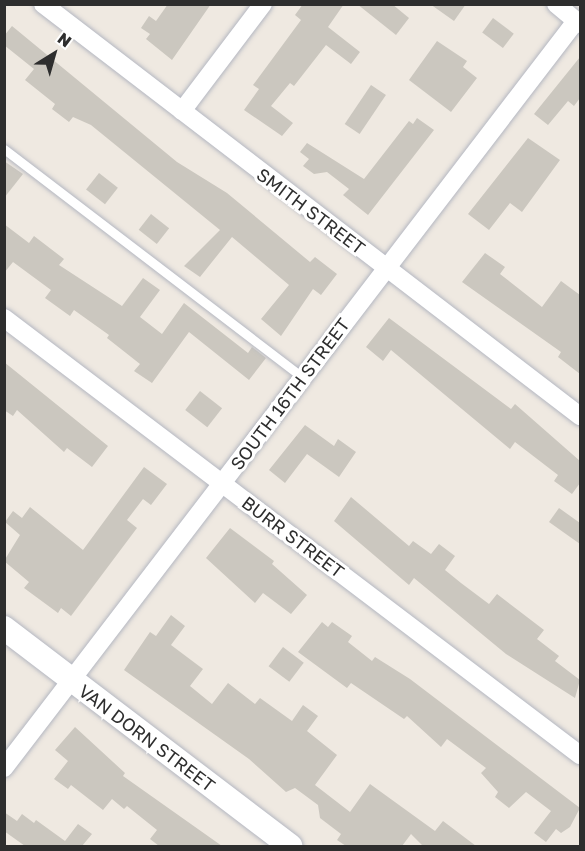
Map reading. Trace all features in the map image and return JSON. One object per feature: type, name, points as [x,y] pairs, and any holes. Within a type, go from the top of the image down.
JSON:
[{"type":"main road","name":"VAN DORN STREET","points":[[4,628],[290,846]]},
{"type":"street","name":"SMITH STREET","points":[[43,4],[580,416]]},
{"type":"street","points":[[182,111],[263,4]]},
{"type":"street","points":[[556,4],[578,22]]},
{"type":"street","name":"SOUTH 16TH STREET","points":[[4,768],[578,22]]},
{"type":"street","name":"BURR STREET","points":[[4,318],[580,755]]},
{"type":"lane","points":[[4,149],[303,378]]},
{"type":"building","points":[[168,4],[211,4],[172,60],[146,39],[150,34],[141,28],[149,16],[156,21]]},
{"type":"building","points":[[303,4],[344,4],[328,27],[360,52],[351,64],[326,45],[294,86],[290,83],[271,106],[293,123],[282,136],[244,110],[259,89],[253,85],[301,20],[295,15]]},
{"type":"building","points":[[357,4],[392,4],[409,18],[396,35]]},
{"type":"building","points":[[430,4],[466,4],[454,21]]},
{"type":"building","points":[[493,18],[514,34],[503,48],[482,32]]},
{"type":"building","points":[[12,26],[177,162],[227,193],[310,262],[315,257],[337,274],[321,295],[313,289],[281,336],[261,319],[289,285],[232,237],[200,277],[184,266],[220,230],[91,125],[73,117],[69,122],[52,109],[55,104],[25,80],[34,69],[4,45],[4,36]]},
{"type":"building","points":[[437,41],[467,61],[463,67],[477,78],[451,112],[409,80]]},
{"type":"building","points":[[580,57],[580,98],[574,106],[568,101],[548,125],[534,114]]},
{"type":"building","points":[[371,85],[386,95],[360,134],[345,124]]},
{"type":"building","points":[[417,118],[434,130],[368,215],[343,195],[349,189],[327,172],[314,174],[303,166],[309,159],[300,152],[307,143],[364,179],[409,121],[413,124]]},
{"type":"building","points":[[528,138],[560,160],[522,212],[510,203],[489,230],[468,214]]},
{"type":"building","points":[[4,161],[23,174],[4,198]]},
{"type":"building","points":[[99,173],[118,188],[105,204],[86,190]]},
{"type":"building","points":[[151,214],[169,228],[157,244],[139,230]]},
{"type":"building","points":[[4,224],[29,243],[34,236],[64,259],[59,265],[122,306],[143,278],[160,290],[140,317],[162,334],[184,303],[248,353],[252,347],[266,358],[249,380],[189,332],[152,383],[134,371],[140,364],[107,338],[109,335],[74,310],[70,316],[45,298],[51,290],[13,262],[4,273]]},
{"type":"building","points":[[485,253],[505,267],[500,274],[542,307],[561,281],[580,295],[580,374],[558,357],[561,352],[462,282]]},
{"type":"building","points":[[389,318],[511,409],[515,404],[580,461],[580,483],[572,494],[554,481],[558,475],[515,442],[510,449],[391,350],[383,361],[366,347]]},
{"type":"building","points":[[4,362],[108,446],[92,467],[67,448],[64,452],[17,410],[13,416],[4,410]]},
{"type":"building","points":[[200,391],[222,408],[207,427],[185,410]]},
{"type":"building","points":[[305,425],[334,446],[338,439],[356,452],[339,477],[307,454],[285,483],[269,470]]},
{"type":"building","points":[[144,467],[167,484],[151,505],[143,499],[127,520],[137,528],[71,616],[61,608],[58,613],[24,588],[29,582],[4,561],[20,535],[5,522],[13,511],[22,518],[30,507],[83,550]]},
{"type":"building","points":[[351,497],[409,546],[413,541],[431,554],[439,544],[455,556],[445,570],[489,604],[497,594],[544,630],[537,639],[559,656],[555,661],[580,680],[575,698],[506,654],[414,578],[409,585],[334,521]]},
{"type":"building","points":[[559,508],[580,523],[580,544],[549,522]]},
{"type":"building","points":[[230,528],[274,561],[272,564],[307,595],[291,614],[263,593],[255,603],[206,558]]},
{"type":"building","points":[[171,615],[185,626],[171,645],[203,669],[190,686],[212,704],[228,683],[255,704],[260,698],[292,721],[303,705],[318,716],[307,731],[337,755],[315,785],[350,812],[370,784],[435,831],[443,821],[476,846],[423,846],[411,834],[402,846],[346,846],[337,840],[341,834],[320,818],[318,805],[295,788],[286,792],[249,759],[124,670],[150,632],[156,636]]},
{"type":"building","points":[[322,622],[328,627],[332,622],[352,636],[348,642],[372,661],[375,657],[410,679],[580,808],[570,827],[561,833],[556,829],[546,842],[534,833],[551,811],[526,792],[509,808],[495,797],[498,792],[481,773],[486,768],[447,739],[441,747],[407,716],[404,719],[351,683],[347,688],[298,652]]},
{"type":"building","points":[[283,647],[304,663],[289,682],[269,666]]},
{"type":"building","points":[[75,727],[125,773],[123,776],[222,846],[159,846],[150,839],[157,830],[127,806],[124,809],[112,799],[103,810],[71,785],[68,789],[54,779],[68,761],[55,750]]},
{"type":"building","points":[[4,812],[17,821],[22,814],[34,823],[36,820],[65,841],[78,824],[92,834],[82,846],[25,846],[4,831]]}]
